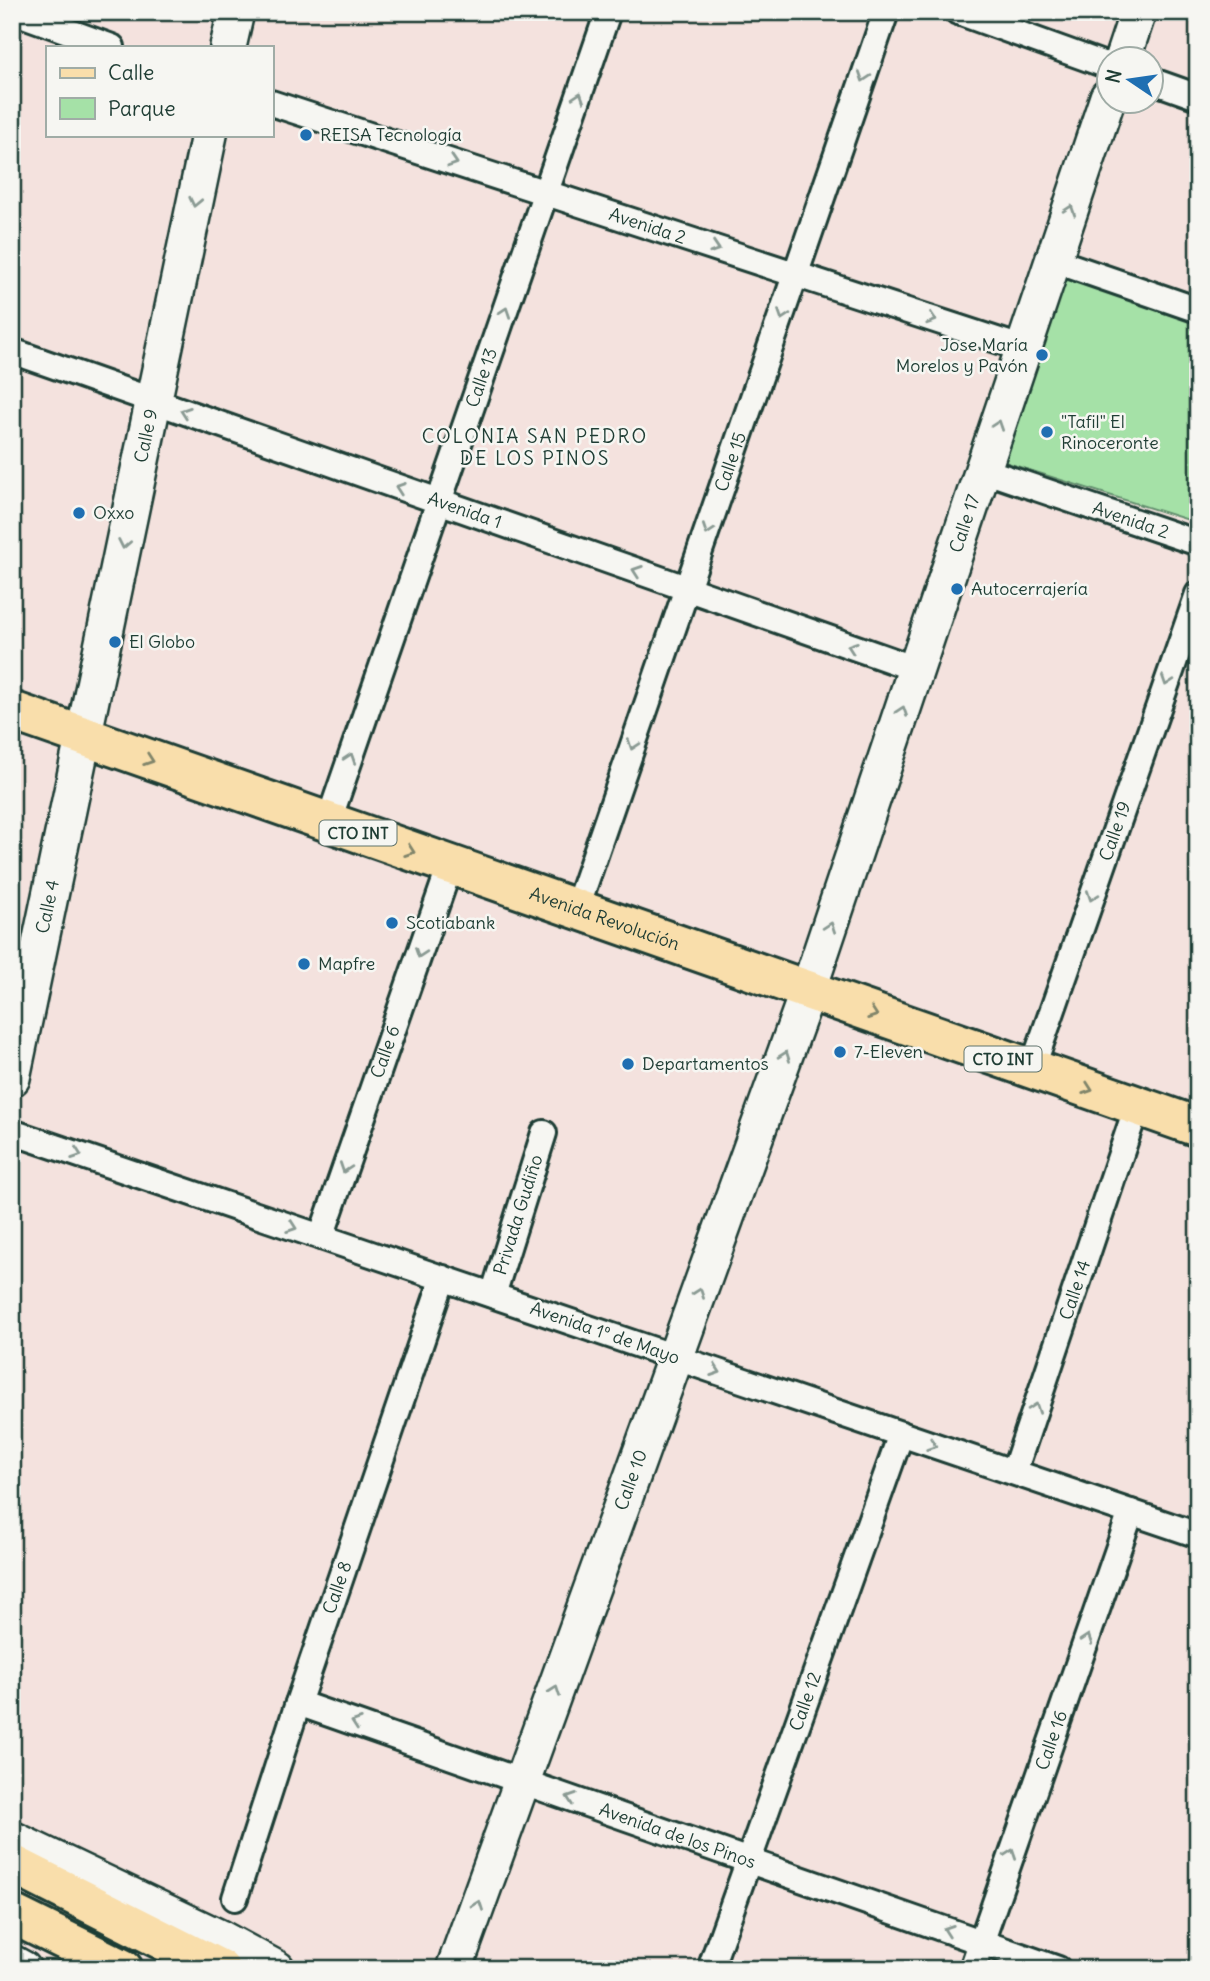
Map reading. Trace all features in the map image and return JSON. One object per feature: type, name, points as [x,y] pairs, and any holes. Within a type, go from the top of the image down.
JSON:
[{"type":"main road","name":"Avenida Revolución","points":[[12,711],[1198,1128]]},
{"type":"main road","points":[[12,1864],[220,1969]]},
{"type":"main road","points":[[12,1882],[185,1969]]},
{"type":"main road","points":[[12,1914],[123,1969]]},
{"type":"main road","points":[[12,1926],[96,1969]]},
{"type":"street","points":[[15,12],[109,46]]},
{"type":"street","points":[[228,46],[236,12]]},
{"type":"street","name":"Calle 13","points":[[328,823],[608,12]]},
{"type":"street","name":"Calle 15","points":[[576,910],[886,12]]},
{"type":"street","points":[[958,12],[1094,61]]},
{"type":"street","points":[[1127,46],[1138,12]]},
{"type":"street","points":[[1164,85],[1198,97]]},
{"type":"street","name":"Avenida 2","points":[[273,104],[1024,349]]},
{"type":"street","name":"Calle 17","points":[[808,991],[1102,116]]},
{"type":"street","name":"Calle 9","points":[[84,737],[209,136]]},
{"type":"street","points":[[1053,260],[1198,310]]},
{"type":"street","name":"Avenida 1","points":[[12,351],[916,669]]},
{"type":"street","name":"Avenida 2","points":[[983,470],[1198,543]]},
{"type":"street","name":"Calle 19","points":[[1032,1069],[1198,594]]},
{"type":"street","name":"Calle 4","points":[[12,1078],[84,737]]},
{"type":"street","name":"Calle 6","points":[[321,1237],[450,866]]},
{"type":"street","name":"Calle 10","points":[[454,1969],[808,991]]},
{"type":"street","name":"Calle 14","points":[[1014,1472],[1137,1106]]},
{"type":"street","name":"Avenida 1º de Mayo","points":[[12,1132],[1198,1535]]},
{"type":"street","name":"Privada Gudiño","points":[[493,1295],[544,1133]]},
{"type":"street","name":"Calle 8","points":[[235,1898],[298,1703],[443,1278]]},
{"type":"street","name":"Calle 12","points":[[710,1969],[901,1434]]},
{"type":"street","name":"Calle 16","points":[[972,1969],[1131,1512]]},
{"type":"street","name":"Avenida de los Pinos","points":[[298,1703],[1058,1969]]},
{"type":"street","points":[[12,1839],[218,1937],[277,1969]]},
{"type":"street","points":[[12,1963],[23,1969]]},
{"type":"green space","points":[[1069,257],[1198,301],[1198,523],[1001,461]]},
{"type":"place","name":"REISA Tecnología","points":[[306,135]]},
{"type":"place","name":"Jose María Morelos y Pavón","points":[[1042,355]]},
{"type":"place","name":"\"Tafil\" El Rinoceronte","points":[[1047,432]]},
{"type":"place","name":"Oxxo","points":[[79,513]]},
{"type":"place","name":"Autocerrajería","points":[[957,589]]},
{"type":"place","name":"El Globo","points":[[115,642]]},
{"type":"place","name":"Scotiabank","points":[[392,923]]},
{"type":"place","name":"Mapfre","points":[[304,964]]},
{"type":"place","name":"7-Eleven","points":[[840,1052]]},
{"type":"place","name":"Departamentos","points":[[628,1064]]},
{"type":"district","name":"COLONIA SAN PEDRO DE LOS PINOS","points":[[535,447]]}]
